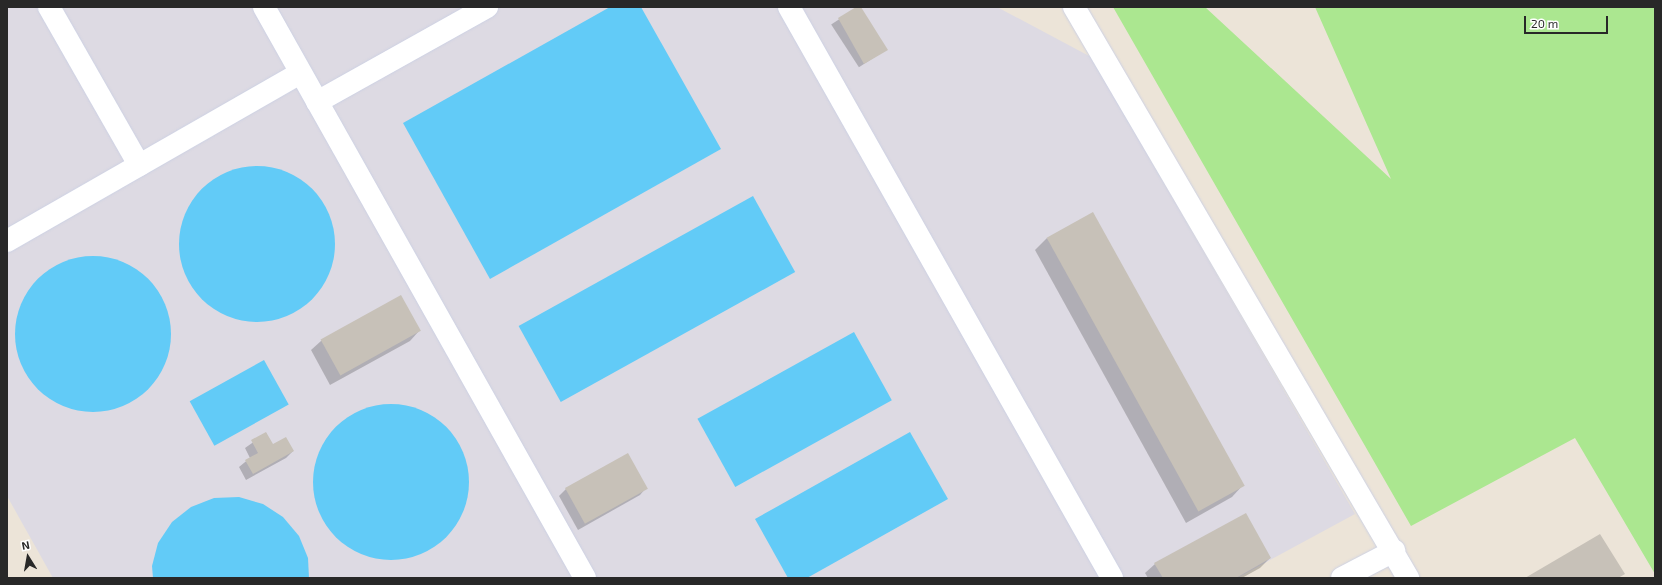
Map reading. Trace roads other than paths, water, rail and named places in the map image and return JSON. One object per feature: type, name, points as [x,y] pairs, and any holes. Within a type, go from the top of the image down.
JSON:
[{"type":"street","points":[[49,7],[140,165]]},
{"type":"street","points":[[264,7],[586,578]]},
{"type":"street","points":[[317,102],[487,7]]},
{"type":"street","points":[[789,7],[1112,578]]},
{"type":"street","points":[[1074,7],[1394,551],[1408,578]]},
{"type":"street","points":[[7,241],[300,73]]},
{"type":"street","points":[[1342,578],[1394,551]]},
{"type":"water","points":[[610,7],[641,7],[721,149],[490,279],[403,123]]},
{"type":"water","points":[[249,166],[265,166],[280,169],[294,175],[312,189],[326,207],[332,221],[335,244],[332,267],[326,281],[312,299],[294,313],[280,319],[265,322],[249,322],[234,319],[220,313],[202,299],[192,287],[182,267],[179,252],[179,236],[182,221],[188,207],[202,189],[214,179],[234,169]]},
{"type":"water","points":[[753,196],[795,272],[561,402],[519,326]]},
{"type":"water","points":[[85,256],[101,256],[116,259],[130,265],[148,279],[162,297],[168,311],[171,334],[168,357],[162,371],[148,389],[130,403],[116,409],[101,412],[85,412],[70,409],[56,403],[38,389],[28,377],[18,357],[15,342],[15,326],[18,311],[24,297],[38,279],[50,269],[70,259]]},
{"type":"water","points":[[854,332],[892,400],[735,487],[697,419]]},
{"type":"water","points":[[264,360],[289,405],[214,446],[190,401]]},
{"type":"water","points":[[383,404],[399,404],[414,407],[428,413],[446,427],[460,445],[466,459],[469,482],[466,505],[460,519],[446,537],[428,551],[414,557],[399,560],[383,560],[368,557],[354,551],[336,537],[326,525],[316,505],[313,490],[313,474],[316,459],[322,445],[336,427],[348,417],[368,407]]},
{"type":"water","points":[[910,432],[948,499],[807,578],[788,578],[755,519]]},
{"type":"water","points":[[239,497],[263,504],[283,517],[299,536],[308,558],[309,578],[153,578],[152,566],[158,543],[172,522],[191,507],[214,498]]}]
